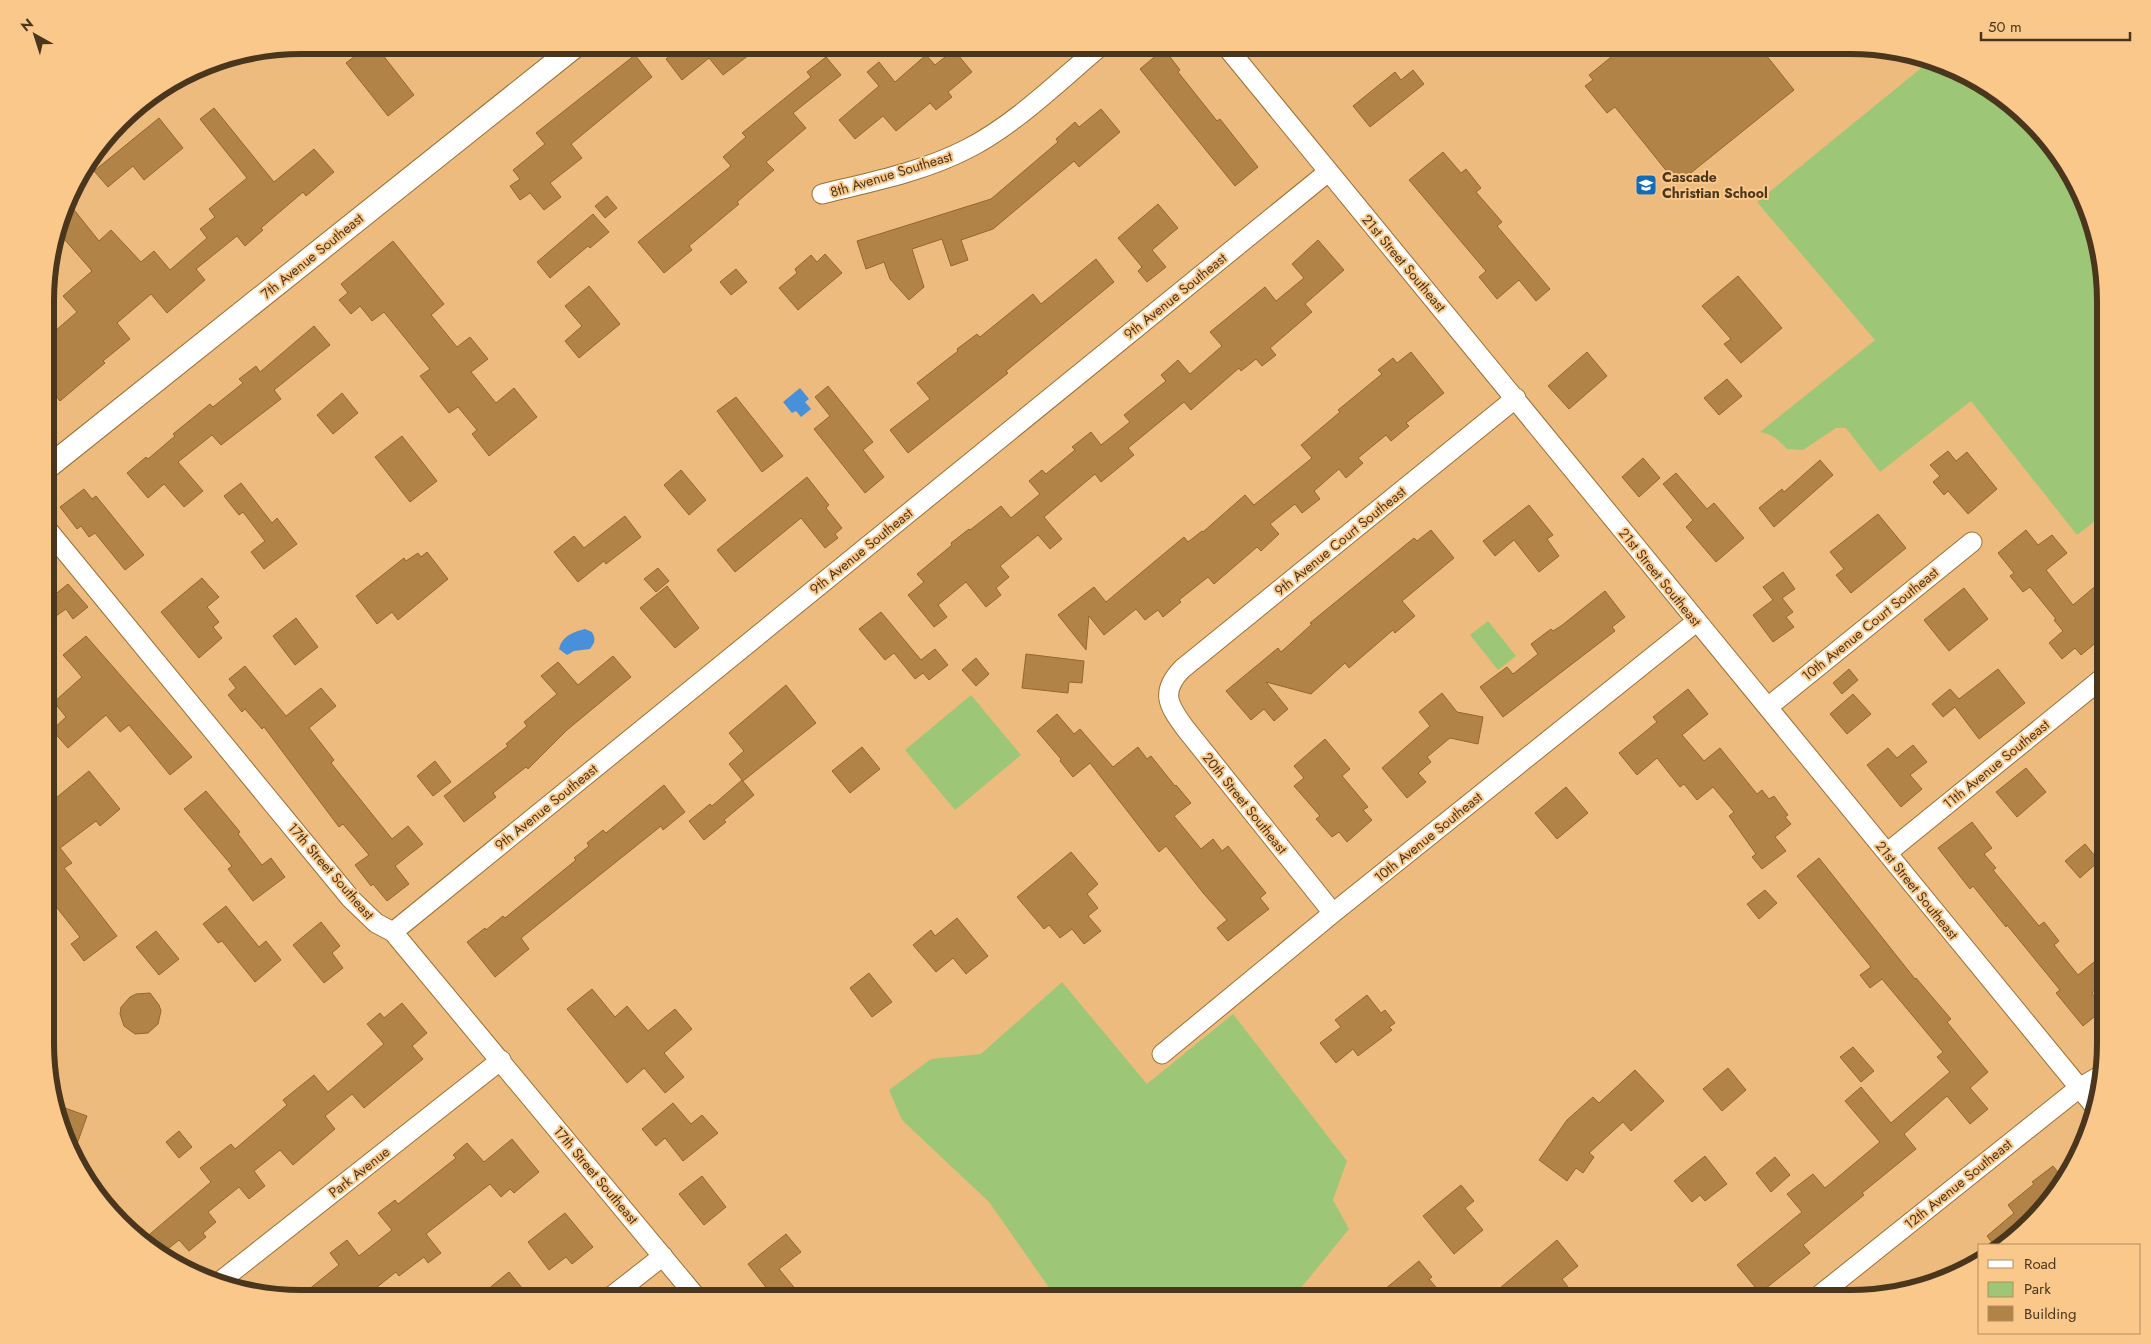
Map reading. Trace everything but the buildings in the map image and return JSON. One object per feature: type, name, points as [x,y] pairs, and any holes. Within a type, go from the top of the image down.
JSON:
[{"type":"street","name":"7th Avenue Southeast","points":[[54,462],[566,54]]},
{"type":"street","name":"8th Avenue Southeast","points":[[822,194],[900,174],[941,161],[966,149],[1007,124],[1091,54]]},
{"type":"street","name":"21st Street Southeast","points":[[1232,54],[2090,1101]]},
{"type":"street","name":"9th Avenue Southeast","points":[[393,932],[1328,172]]},
{"type":"street","name":"9th Avenue Court Southeast","points":[[1169,687],[1182,669],[1516,398]]},
{"type":"street","name":"17th Street Southeast","points":[[54,537],[351,899],[376,923],[393,932],[691,1290]]},
{"type":"street","name":"10th Avenue Court Southeast","points":[[1768,707],[1972,542]]},
{"type":"street","name":"10th Avenue Southeast","points":[[1162,1054],[1333,913],[1696,622]]},
{"type":"street","name":"11th Avenue Southeast","points":[[1887,853],[2097,683]]},
{"type":"street","name":"20th Street Southeast","points":[[1169,687],[1170,704],[1185,728],[1333,913]]},
{"type":"street","name":"Park Avenue","points":[[225,1278],[501,1060]]},
{"type":"street","name":"12th Avenue Southeast","points":[[1826,1290],[2079,1088],[2094,1079]]},
{"type":"street","points":[[620,1290],[663,1256]]},
{"type":"green space","points":[[1924,65],[1974,87],[1987,95],[2025,126],[2056,164],[2072,192],[2089,237],[2095,269],[2097,285],[2097,519],[2077,535],[1971,401],[1880,472],[1846,428],[1836,428],[1803,450],[1787,449],[1772,436],[1760,432],[1875,340],[1757,202]]},
{"type":"green space","points":[[1488,621],[1516,656],[1498,670],[1470,635]]},
{"type":"green space","points":[[971,695],[1021,755],[955,810],[905,750]]},
{"type":"green space","points":[[1062,982],[1147,1084],[1233,1014],[1347,1161],[1333,1200],[1349,1229],[1299,1290],[1051,1290],[989,1202],[902,1120],[889,1090],[931,1059],[981,1054]]},
{"type":"water","points":[[800,388],[809,399],[805,402],[811,409],[801,417],[796,411],[792,413],[783,402]]},
{"type":"water","points":[[585,629],[592,632],[594,637],[594,643],[590,649],[574,651],[567,655],[559,649],[565,638]]},
{"type":"place","name":"Cascade Christian School","points":[[1646,185]]}]
